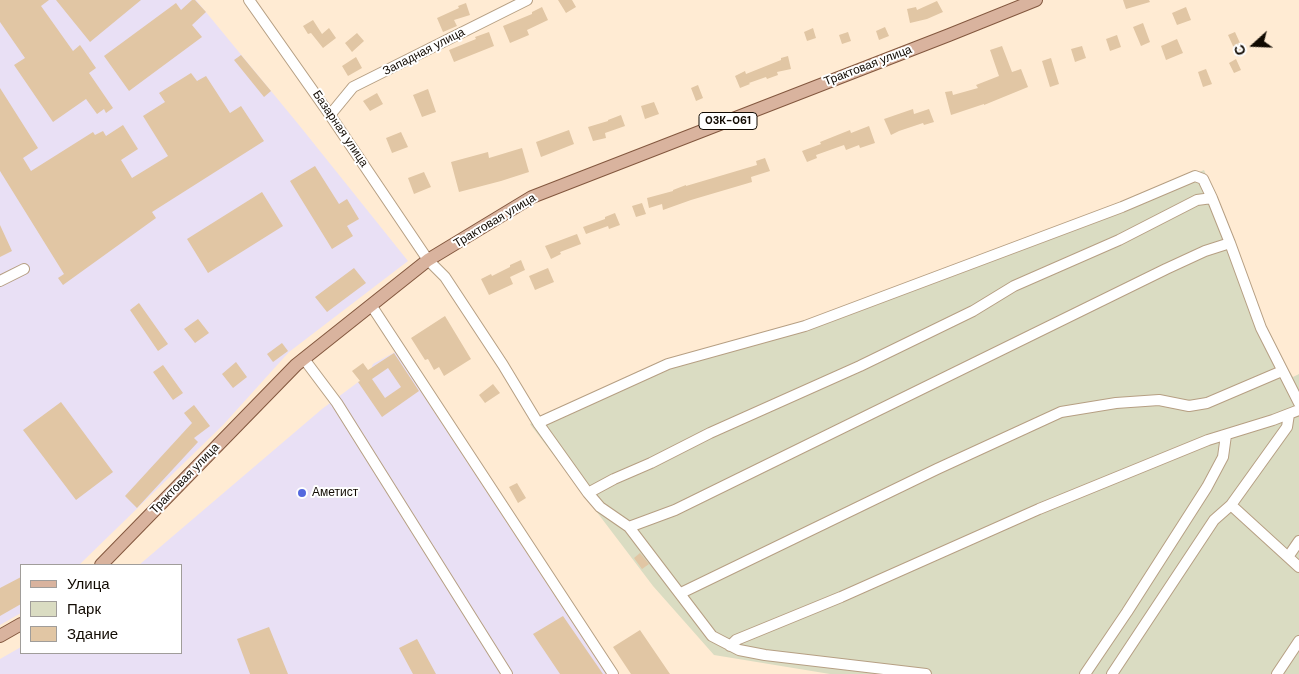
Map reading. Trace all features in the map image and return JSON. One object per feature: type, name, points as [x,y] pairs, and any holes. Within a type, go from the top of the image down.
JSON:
[{"type":"main road","name":"Трактовая улица","points":[[103,564],[296,365],[428,260],[532,197],[1036,0]]},
{"type":"main road","points":[[0,636],[20,625]]},
{"type":"street","name":"Базарная улица","points":[[249,0],[330,115],[428,260],[445,277],[503,365],[538,423],[588,493],[600,507],[629,528],[681,593],[712,636],[739,650],[765,655],[926,674]]},
{"type":"street","name":"Западная улица","points":[[330,115],[353,87],[527,0]]},
{"type":"street","points":[[538,423],[668,364],[805,326],[1122,207],[1195,176],[1203,179],[1212,198],[1261,328],[1282,371],[1295,384],[1299,403]]},
{"type":"street","points":[[588,493],[710,433],[860,366],[973,311],[1014,286],[1119,240],[1197,200],[1212,198]]},
{"type":"street","points":[[629,528],[675,510],[1166,269],[1205,251],[1230,243]]},
{"type":"street","points":[[0,281],[24,269]]},
{"type":"street","points":[[371,305],[613,674]]},
{"type":"street","points":[[304,359],[337,403],[507,674]]},
{"type":"street","points":[[681,593],[937,469],[1061,412],[1116,403],[1159,400],[1189,406],[1207,403],[1282,371]]},
{"type":"street","points":[[730,646],[736,640],[842,597],[1039,510],[1208,440],[1294,412]]},
{"type":"street","points":[[1112,674],[1214,520],[1231,505],[1288,427],[1294,412]]},
{"type":"street","points":[[1085,674],[1207,487],[1223,457],[1226,435]]},
{"type":"street","points":[[1231,505],[1299,567]]},
{"type":"street","points":[[1288,557],[1299,541]]},
{"type":"street","points":[[1277,674],[1299,641]]},
{"type":"shaded area","points":[[0,0],[196,0],[408,261],[289,352],[223,425],[80,564],[20,564],[20,614],[0,625]]},
{"type":"shaded area","points":[[395,352],[606,674],[0,674],[0,659],[20,648],[20,654],[182,654],[182,564],[140,564],[322,409],[369,374],[373,364]]},
{"type":"green space","points":[[1204,170],[1244,269],[1268,339],[1293,377],[1299,374],[1299,674],[830,674],[714,655],[653,586],[530,424],[558,409],[667,362],[805,324],[1078,222]]},
{"type":"building","points":[[0,0],[49,0],[41,6],[73,51],[80,45],[96,68],[89,73],[113,108],[106,113],[104,109],[97,114],[86,99],[53,122],[14,65],[25,58],[0,22]]},
{"type":"building","points":[[56,0],[141,0],[90,42]]},
{"type":"building","points":[[192,0],[195,0],[206,12],[192,25],[202,37],[129,91],[104,56],[176,3],[181,10]]},
{"type":"building","points":[[558,0],[572,0],[576,7],[566,13]]},
{"type":"building","points":[[1123,0],[1149,0],[1150,2],[1126,9]]},
{"type":"building","points":[[937,1],[943,12],[927,19],[910,23],[907,9],[916,7],[917,10]]},
{"type":"building","points":[[466,3],[470,15],[454,20],[457,26],[443,32],[437,18]]},
{"type":"building","points":[[542,7],[548,20],[527,30],[529,35],[510,43],[503,26],[532,14],[532,12]]},
{"type":"building","points":[[1186,7],[1191,20],[1177,25],[1172,13]]},
{"type":"building","points":[[313,20],[322,34],[329,28],[336,38],[323,48],[311,33],[308,34],[303,26]]},
{"type":"building","points":[[1143,23],[1150,42],[1141,46],[1133,27]]},
{"type":"building","points":[[885,27],[889,36],[879,40],[876,31]]},
{"type":"building","points":[[813,28],[816,38],[807,41],[804,32]]},
{"type":"building","points":[[489,32],[494,46],[454,62],[449,50]]},
{"type":"building","points":[[848,32],[851,41],[842,44],[839,35]]},
{"type":"building","points":[[1235,32],[1245,54],[1238,57],[1228,35]]},
{"type":"building","points":[[357,33],[364,41],[352,52],[345,43]]},
{"type":"building","points":[[1117,35],[1121,47],[1110,51],[1106,39]]},
{"type":"building","points":[[1177,39],[1183,53],[1166,60],[1161,46]]},
{"type":"building","points":[[1002,46],[1012,72],[1021,69],[1028,87],[984,105],[951,115],[945,92],[952,91],[953,95],[978,88],[976,85],[999,76],[990,50]]},
{"type":"building","points":[[1082,46],[1086,58],[1075,62],[1071,49]]},
{"type":"building","points":[[241,55],[271,91],[264,97],[234,60]]},
{"type":"building","points":[[788,56],[791,69],[777,72],[778,75],[767,79],[766,77],[740,88],[735,76],[745,71],[746,74]]},
{"type":"building","points":[[356,57],[362,68],[348,76],[342,66]]},
{"type":"building","points":[[1051,58],[1059,84],[1050,87],[1042,61]]},
{"type":"building","points":[[1236,59],[1241,70],[1234,73],[1229,63]]},
{"type":"building","points":[[1206,69],[1212,84],[1203,87],[1198,72]]},
{"type":"building","points":[[191,73],[197,81],[206,76],[230,113],[241,106],[264,141],[152,212],[156,218],[63,285],[58,278],[64,274],[0,171],[0,88],[38,148],[23,158],[31,171],[93,132],[95,135],[103,131],[106,136],[123,125],[138,149],[121,160],[132,178],[168,156],[143,116],[165,102],[159,93]]},
{"type":"building","points":[[698,85],[703,98],[696,101],[691,88]]},
{"type":"building","points":[[428,89],[436,112],[422,117],[413,95]]},
{"type":"building","points":[[377,93],[383,104],[370,111],[363,101]]},
{"type":"building","points":[[654,102],[659,114],[645,119],[641,106]]},
{"type":"building","points":[[913,109],[914,114],[929,109],[934,122],[924,125],[923,123],[891,135],[884,119]]},
{"type":"building","points":[[621,115],[625,126],[605,133],[606,138],[593,141],[588,127]]},
{"type":"building","points":[[869,126],[875,143],[860,148],[859,145],[846,150],[844,145],[816,155],[817,158],[807,162],[802,151],[850,130],[851,133]]},
{"type":"building","points":[[569,130],[574,144],[541,157],[536,142]]},
{"type":"building","points":[[401,132],[408,147],[392,153],[386,138]]},
{"type":"building","points":[[522,148],[529,172],[459,192],[451,162],[488,152],[489,158]]},
{"type":"building","points":[[765,158],[770,171],[751,177],[752,182],[663,210],[662,204],[649,208],[647,198],[757,165],[756,161]]},
{"type":"building","points":[[315,166],[339,204],[347,199],[359,219],[347,226],[353,236],[332,249],[290,181]]},
{"type":"building","points":[[424,172],[431,187],[414,194],[408,178]]},
{"type":"building","points":[[262,192],[283,226],[208,273],[187,239]]},
{"type":"building","points":[[642,203],[646,214],[636,217],[632,206]]},
{"type":"building","points":[[615,213],[620,225],[609,229],[608,226],[586,234],[583,227]]},
{"type":"building","points":[[0,225],[12,251],[0,257]]},
{"type":"building","points":[[577,234],[581,244],[560,252],[561,254],[551,259],[545,246]]},
{"type":"building","points":[[521,260],[525,270],[510,277],[513,284],[489,295],[481,279],[491,274],[492,276]]},
{"type":"building","points":[[354,268],[366,283],[327,312],[315,297]]},
{"type":"building","points":[[548,268],[554,282],[535,290],[529,276]]},
{"type":"building","points":[[139,303],[168,344],[158,351],[130,310]]},
{"type":"building","points":[[445,316],[471,359],[444,376],[439,367],[434,370],[428,359],[425,360],[411,338]]},
{"type":"building","points":[[198,319],[209,333],[195,343],[184,329]]},
{"type":"building","points":[[282,343],[288,351],[273,362],[267,354]]},
{"type":"building","points":[[394,353],[419,391],[382,417],[352,371],[363,363],[368,370]],"holes":[[[388,368],[401,387],[385,398],[372,379]]]},
{"type":"building","points":[[236,362],[247,377],[233,388],[222,374]]},
{"type":"building","points":[[163,365],[183,393],[173,400],[153,372]]},
{"type":"building","points":[[493,384],[500,393],[485,403],[479,395]]},
{"type":"building","points":[[61,402],[113,472],[76,500],[23,430]]},
{"type":"building","points":[[194,405],[210,426],[194,438],[198,442],[137,508],[125,496],[192,423],[184,413]]},
{"type":"building","points":[[517,483],[526,498],[518,503],[509,487]]},
{"type":"building","points":[[640,553],[649,564],[642,569],[634,558]]},
{"type":"building","points":[[20,578],[20,605],[0,616],[0,588]]},
{"type":"building","points":[[563,616],[603,674],[560,674],[533,634]]},
{"type":"building","points":[[269,627],[288,674],[250,674],[237,639]]},
{"type":"building","points":[[640,630],[670,674],[631,674],[613,647]]},
{"type":"building","points":[[417,639],[436,674],[413,674],[399,648]]},
{"type":"place","name":"Аметист","points":[[302,493]]}]
